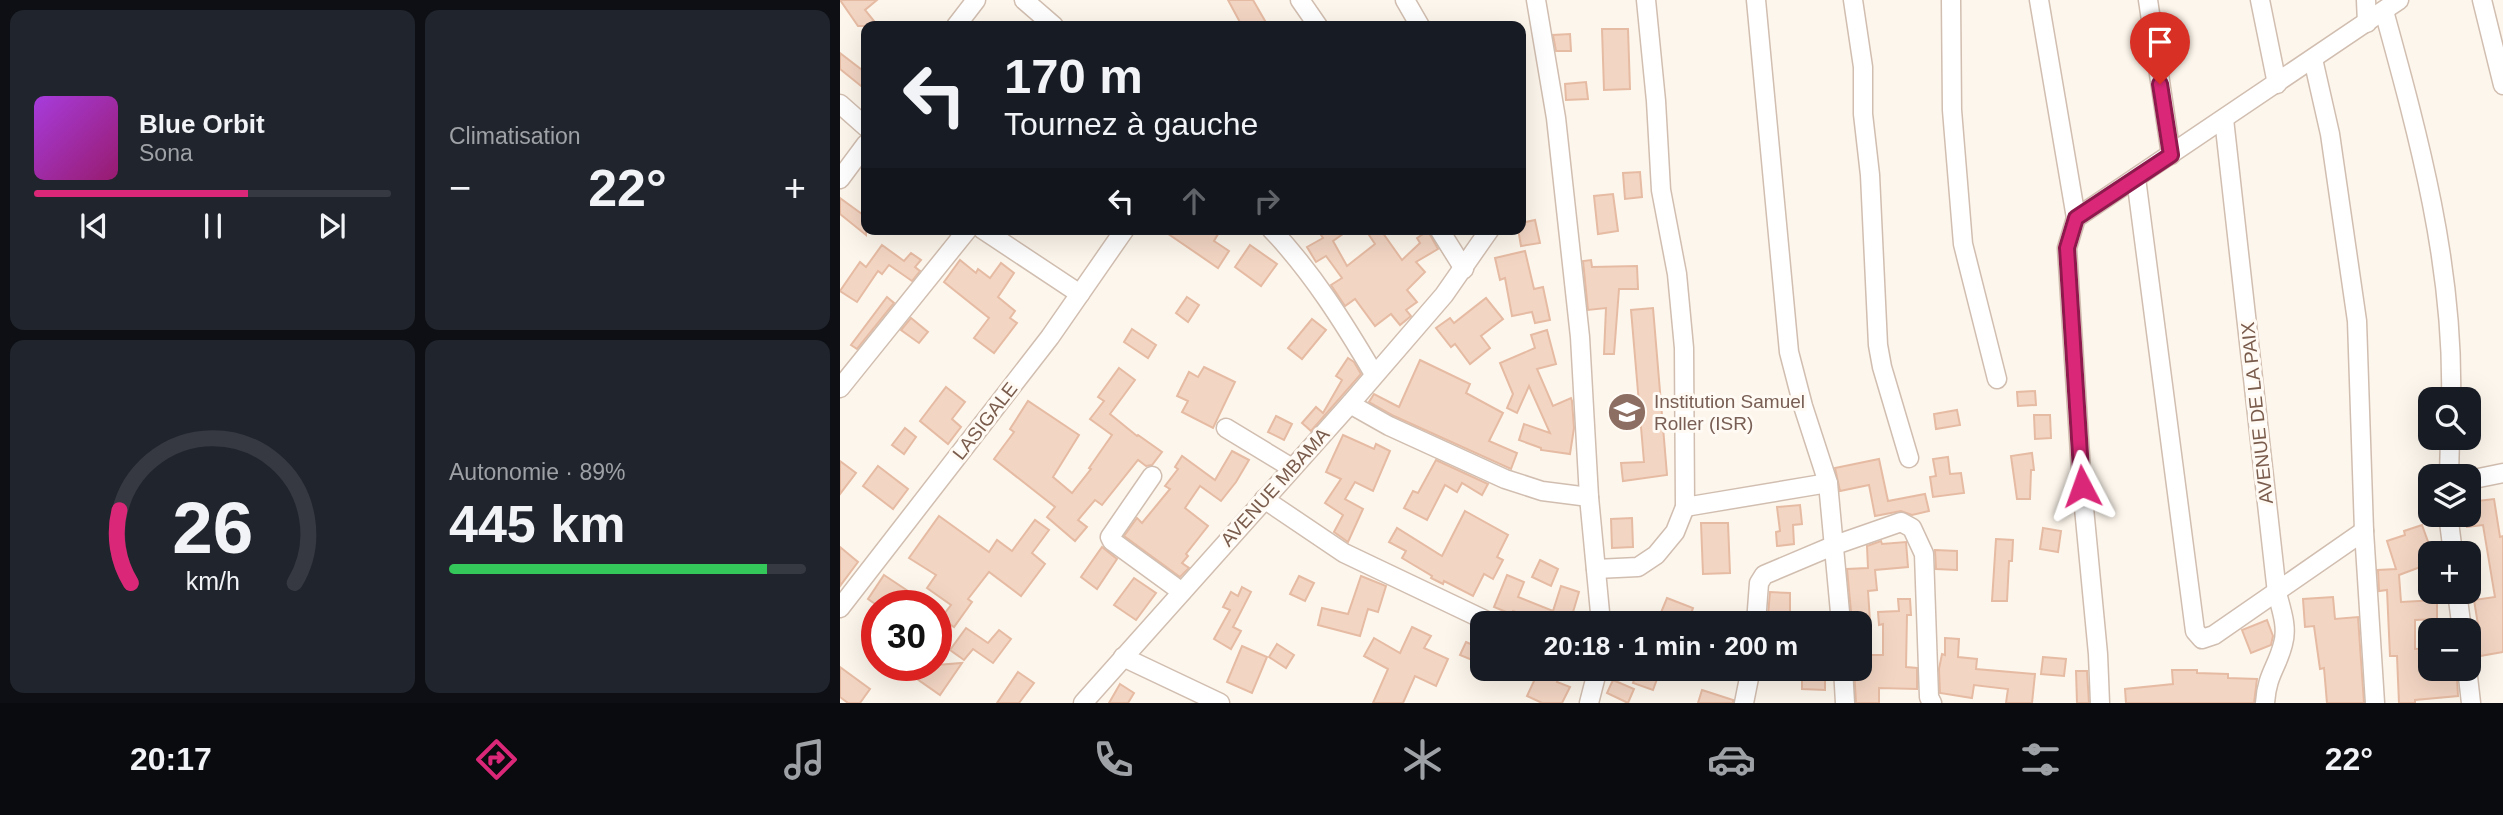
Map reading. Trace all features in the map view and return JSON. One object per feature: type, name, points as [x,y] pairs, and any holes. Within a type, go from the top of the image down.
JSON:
[{"type":"street","points":[[960,21],[976,0]]},
{"type":"street","points":[[1024,0],[1048,21]]},
{"type":"street","points":[[1300,0],[1315,21]]},
{"type":"street","points":[[1405,0],[1417,21]]},
{"type":"street","points":[[1536,0],[1556,118],[1580,337],[1589,497],[1600,611]]},
{"type":"street","points":[[1596,569],[1638,568],[1656,555],[1675,532],[1685,507],[1684,348],[1677,274],[1661,191],[1646,0]]},
{"type":"street","points":[[1756,0],[1789,352],[1828,483],[1841,611]]},
{"type":"street","points":[[1853,0],[1863,67],[1863,114],[1870,175],[1878,345],[1909,458]]},
{"type":"street","points":[[1951,0],[1952,110],[1963,244],[1997,379]]},
{"type":"street","points":[[2039,0],[2076,218],[2067,248],[2082,486],[2098,653],[2100,703]]},
{"type":"street","points":[[2148,0],[2171,155]]},
{"type":"street","points":[[2260,0],[2277,83]]},
{"type":"street","points":[[2366,0],[2367,23]]},
{"type":"street","points":[[2076,218],[2399,0]]},
{"type":"street","points":[[2482,0],[2503,85]]},
{"type":"street","points":[[2384,11],[2436,220],[2447,304],[2450,387]]},
{"type":"street","points":[[2313,59],[2330,134],[2357,321],[2364,531],[2375,703]]},
{"type":"street","points":[[840,104],[861,123]]},
{"type":"street","name":"AVENUE DE LA PAIX","points":[[2224,119],[2277,593],[2284,623],[2284,643],[2266,684],[2265,703]]},
{"type":"street","points":[[840,179],[861,151]]},
{"type":"street","points":[[2136,178],[2195,631],[2202,639],[2214,635],[2364,531]]},
{"type":"street","points":[[840,388],[963,235]]},
{"type":"street","points":[[991,235],[1080,294]]},
{"type":"street","name":"LASIGALE","points":[[840,608],[1051,337],[1121,235]]},
{"type":"street","points":[[1277,235],[1293,252],[1342,320],[1374,374]]},
{"type":"street","points":[[1443,235],[1464,269]]},
{"type":"street","name":"AVENUE MBAMA","points":[[1083,703],[1350,404],[1464,269],[1486,235]]},
{"type":"street","points":[[1350,404],[1389,426],[1505,479],[1542,491],[1589,497]]},
{"type":"street","points":[[1226,428],[1292,468]]},
{"type":"street","points":[[2481,478],[2503,473]]},
{"type":"street","points":[[1152,476],[1110,537],[1182,592]]},
{"type":"street","points":[[1685,507],[1828,483]]},
{"type":"street","points":[[1264,499],[1344,552],[1470,613]]},
{"type":"street","points":[[1757,611],[1759,583],[1764,575],[1835,545],[1901,522],[1912,528],[1924,554],[1929,697],[1932,703]]},
{"type":"street","points":[[1123,657],[1220,703]]},
{"type":"street","points":[[1589,703],[1595,681]]},
{"type":"street","points":[[1744,703],[1748,681]]},
{"type":"street","points":[[1843,681],[1844,703]]},
{"type":"street","points":[[2468,681],[2471,703]]},
{"type":"building","points":[[840,0],[877,0],[865,10],[874,21],[861,21],[861,26],[858,26]]},
{"type":"building","points":[[1228,0],[1253,0],[1265,21],[1239,21]]},
{"type":"building","points":[[1602,29],[1628,29],[1630,89],[1604,90]]},
{"type":"building","points":[[1570,34],[1571,51],[1556,51],[1553,35]]},
{"type":"building","points":[[840,53],[861,69],[861,86],[840,69]]},
{"type":"building","points":[[1586,82],[1588,99],[1566,100],[1565,84]]},
{"type":"building","points":[[1640,172],[1642,197],[1625,199],[1623,173]]},
{"type":"building","points":[[1613,194],[1618,231],[1598,234],[1594,196]]},
{"type":"building","points":[[840,198],[861,213],[861,231],[840,214]]},
{"type":"building","points":[[1535,220],[1540,243],[1521,246],[1519,235],[1526,235],[1526,222]]},
{"type":"building","points":[[1170,235],[1218,235],[1214,241],[1229,251],[1218,268]]},
{"type":"building","points":[[1321,235],[1342,235],[1333,241],[1347,266],[1375,244],[1369,235],[1384,235],[1402,260],[1420,243],[1417,238],[1430,235],[1438,249],[1416,262],[1425,272],[1407,290],[1417,302],[1406,310],[1411,316],[1400,325],[1391,314],[1375,326],[1355,299],[1345,306],[1331,285],[1342,278],[1326,256],[1316,262],[1307,247],[1323,238]]},
{"type":"building","points":[[882,245],[904,261],[911,253],[921,260],[915,267],[920,271],[912,281],[889,265],[882,274],[878,271],[857,302],[840,291],[860,262],[866,267]]},
{"type":"building","points":[[1250,245],[1277,264],[1261,286],[1235,267]]},
{"type":"building","points":[[1525,251],[1534,289],[1543,287],[1550,320],[1535,323],[1532,312],[1512,316],[1505,278],[1500,280],[1495,258]]},
{"type":"building","points":[[960,260],[976,273],[978,269],[990,278],[1001,263],[1014,273],[998,297],[1015,311],[1010,318],[1017,323],[994,353],[974,338],[989,318],[944,282]]},
{"type":"building","points":[[1591,260],[1592,267],[1637,266],[1638,289],[1619,289],[1614,354],[1604,354],[1606,308],[1588,310],[1583,261]]},
{"type":"building","points":[[887,297],[894,303],[857,349],[851,345]]},
{"type":"building","points":[[1187,297],[1199,305],[1188,322],[1176,313]]},
{"type":"building","points":[[1486,298],[1503,319],[1481,336],[1490,348],[1470,364],[1455,344],[1451,347],[1436,328],[1450,318],[1454,323]]},
{"type":"building","points":[[1653,308],[1667,475],[1623,481],[1621,463],[1644,462],[1631,310]]},
{"type":"building","points":[[911,318],[928,332],[919,343],[901,330]]},
{"type":"building","points":[[1312,319],[1326,330],[1302,359],[1288,348]]},
{"type":"building","points":[[1132,329],[1156,345],[1148,358],[1124,342]]},
{"type":"building","points":[[1547,330],[1556,364],[1537,369],[1553,406],[1571,398],[1574,428],[1570,454],[1541,450],[1519,440],[1524,424],[1550,433],[1529,386],[1517,413],[1507,408],[1513,394],[1500,363],[1535,348],[1531,335]]},
{"type":"building","points":[[1348,358],[1354,362],[1361,374],[1311,431],[1302,423],[1316,407],[1323,413],[1342,380],[1336,376]]},
{"type":"building","points":[[1420,360],[1470,384],[1466,393],[1503,413],[1489,441],[1517,453],[1511,469],[1369,402],[1374,394],[1399,407]]},
{"type":"building","points":[[1204,367],[1235,382],[1213,428],[1182,412],[1188,401],[1177,396],[1189,372],[1198,377]]},
{"type":"building","points":[[1119,368],[1135,380],[1110,414],[1162,452],[1152,465],[1146,466],[1138,460],[1102,505],[1095,500],[1078,520],[1087,527],[1075,541],[1047,517],[1055,507],[994,459],[1014,432],[1010,429],[1028,401],[1079,435],[1053,477],[1072,493],[1112,435],[1090,419],[1104,401],[1098,397]]},
{"type":"building","points":[[946,387],[965,402],[952,419],[961,427],[948,444],[920,421]]},
{"type":"building","points":[[2035,391],[2036,405],[2018,406],[2017,392]]},
{"type":"building","points":[[1957,410],[1960,425],[1936,429],[1934,414]]},
{"type":"building","points":[[2034,415],[2050,415],[2051,438],[2035,439]]},
{"type":"building","points":[[1276,416],[1292,424],[1284,440],[1268,432]]},
{"type":"building","points":[[905,428],[916,437],[904,454],[892,445]]},
{"type":"building","points":[[1343,435],[1374,449],[1376,444],[1390,451],[1373,491],[1355,482],[1345,499],[1363,509],[1348,542],[1334,532],[1343,515],[1325,503],[1341,479],[1326,472]]},
{"type":"building","points":[[1232,451],[1249,460],[1221,501],[1200,486],[1185,508],[1208,526],[1186,554],[1188,556],[1182,563],[1189,568],[1180,577],[1124,536],[1137,518],[1142,523],[1170,489],[1165,486],[1178,469],[1175,467],[1182,456],[1215,480]]},
{"type":"building","points":[[2032,453],[2034,470],[2031,470],[2030,499],[2017,499],[2011,456]]},
{"type":"building","points":[[1948,457],[1950,474],[1961,473],[1964,493],[1933,497],[1930,477],[1936,476],[1933,459]]},
{"type":"building","points":[[1879,459],[1888,501],[1925,494],[1929,511],[1912,515],[1901,511],[1875,516],[1869,485],[1840,491],[1835,468]]},
{"type":"building","points":[[1436,460],[1488,484],[1482,495],[1462,483],[1457,492],[1445,485],[1427,520],[1404,508],[1413,491],[1418,493]]},
{"type":"building","points":[[840,461],[856,473],[840,494]]},
{"type":"building","points":[[878,466],[908,489],[893,509],[863,486]]},
{"type":"building","points":[[2494,499],[2500,537],[2503,536],[2503,652],[2481,656],[2481,618],[2477,618],[2475,604],[2481,604],[2481,599],[2495,597],[2481,525],[2481,501]]},
{"type":"building","points":[[1800,505],[1802,524],[1793,525],[1794,544],[1777,546],[1776,532],[1780,531],[1777,507]]},
{"type":"building","points":[[1465,511],[1508,535],[1497,557],[1503,560],[1493,579],[1484,574],[1473,596],[1444,581],[1443,584],[1431,578],[1432,576],[1402,558],[1406,551],[1389,542],[1397,528],[1442,556]]},
{"type":"building","points":[[939,516],[989,552],[997,540],[1012,551],[1035,520],[1049,530],[1032,553],[1045,564],[1021,596],[989,572],[968,599],[972,602],[954,627],[952,590],[927,588],[936,575],[909,558]]},
{"type":"building","points":[[1632,518],[1633,547],[1612,548],[1611,519]]},
{"type":"building","points":[[1701,523],[1728,523],[1730,573],[1703,574]]},
{"type":"building","points":[[2423,527],[2428,541],[2418,541],[2418,568],[2399,575],[2401,602],[2437,604],[2437,618],[2415,620],[2418,681],[2457,681],[2458,696],[2399,703],[2397,656],[2390,656],[2387,590],[2379,591],[2378,570],[2396,569],[2387,541],[2405,535],[2404,531]]},
{"type":"building","points":[[2043,528],[2061,531],[2058,552],[2040,549]]},
{"type":"building","points":[[1996,539],[2013,540],[2007,601],[1992,601]]},
{"type":"building","points":[[1881,541],[1882,544],[1906,542],[1908,567],[1875,570],[1877,590],[1868,591],[1869,611],[1851,611],[1847,569],[1868,568],[1867,546]]},
{"type":"building","points":[[840,547],[858,562],[840,586]]},
{"type":"building","points":[[1102,547],[1117,559],[1097,589],[1081,577]]},
{"type":"building","points":[[1935,550],[1957,551],[1957,570],[1936,569]]},
{"type":"building","points":[[1540,560],[1558,569],[1551,586],[1532,577]]},
{"type":"building","points":[[884,575],[906,590],[874,590]]},
{"type":"building","points":[[1507,575],[1524,582],[1518,597],[1553,611],[1504,611],[1494,607]]},
{"type":"building","points":[[1299,576],[1314,583],[1305,601],[1290,594]]},
{"type":"building","points":[[1361,576],[1386,586],[1378,612],[1368,609],[1360,636],[1318,625],[1322,608],[1348,614]]},
{"type":"building","points":[[1134,578],[1156,593],[1136,620],[1114,605]]},
{"type":"building","points":[[1561,586],[1579,592],[1573,611],[1553,611]]},
{"type":"building","points":[[1242,587],[1251,592],[1233,627],[1241,631],[1231,649],[1214,639],[1230,610],[1223,607],[1231,592],[1238,596]]},
{"type":"building","points":[[1770,592],[1790,593],[1790,611],[1768,611]]},
{"type":"building","points":[[2333,597],[2335,619],[2358,617],[2364,703],[2327,703],[2324,668],[2320,669],[2314,626],[2305,627],[2303,599]]},
{"type":"building","points":[[1667,598],[1693,608],[1692,611],[1662,611]]},
{"type":"building","points":[[1898,599],[1910,599],[1906,667],[1917,668],[1917,689],[1879,688],[1879,703],[1856,703],[1855,681],[1872,681],[1872,655],[1883,655],[1883,624],[1879,625],[1878,612],[1899,611]]},
{"type":"building","points":[[2267,620],[2273,636],[2271,645],[2251,653],[2242,630]]},
{"type":"building","points":[[1412,627],[1431,636],[1424,648],[1448,659],[1436,686],[1415,676],[1403,703],[1373,703],[1388,669],[1364,656],[1374,638],[1400,653]]},
{"type":"building","points":[[966,628],[988,643],[999,630],[1011,639],[993,663],[973,649],[964,660],[952,651],[952,647]]},
{"type":"building","points":[[1945,638],[1959,639],[1958,657],[1977,659],[1976,669],[2035,674],[2032,703],[2006,703],[2008,689],[1974,685],[1972,698],[1940,693],[1939,669],[1942,654],[1945,655]]},
{"type":"building","points":[[1466,642],[1470,644],[1470,659],[1460,655]]},
{"type":"building","points":[[1277,644],[1294,655],[1286,668],[1269,657]]},
{"type":"building","points":[[1242,646],[1267,657],[1252,693],[1227,682]]},
{"type":"building","points":[[2043,657],[2066,659],[2064,676],[2041,674]]},
{"type":"building","points":[[962,663],[952,678],[952,664]]},
{"type":"building","points":[[840,667],[870,689],[860,703],[848,703],[840,697]]},
{"type":"building","points":[[2172,670],[2197,670],[2197,673],[2228,674],[2228,678],[2257,679],[2254,703],[2126,703],[2125,689],[2173,684]]},
{"type":"building","points":[[2076,671],[2087,671],[2089,703],[2077,703]]},
{"type":"building","points":[[1018,672],[1034,683],[1019,703],[997,703]]},
{"type":"building","points":[[920,681],[950,681],[940,695]]},
{"type":"building","points":[[1534,681],[1557,681],[1570,687],[1562,703],[1542,703],[1527,696]]},
{"type":"building","points":[[1613,681],[1634,689],[1628,703],[1607,693]]},
{"type":"building","points":[[1634,681],[1656,681],[1653,690]]},
{"type":"building","points":[[1802,681],[1825,681],[1825,690],[1802,689]]},
{"type":"building","points":[[1120,684],[1134,693],[1128,703],[1109,703]]},
{"type":"building","points":[[1702,690],[1733,700],[1733,703],[1698,703]]},
{"type":"place","name":"Institution Samuel Roller (ISR)","points":[[1627,412]]},
{"type":"route","points":[[2082,486],[2067,248],[2076,218],[2171,155],[2160,84]]}]
